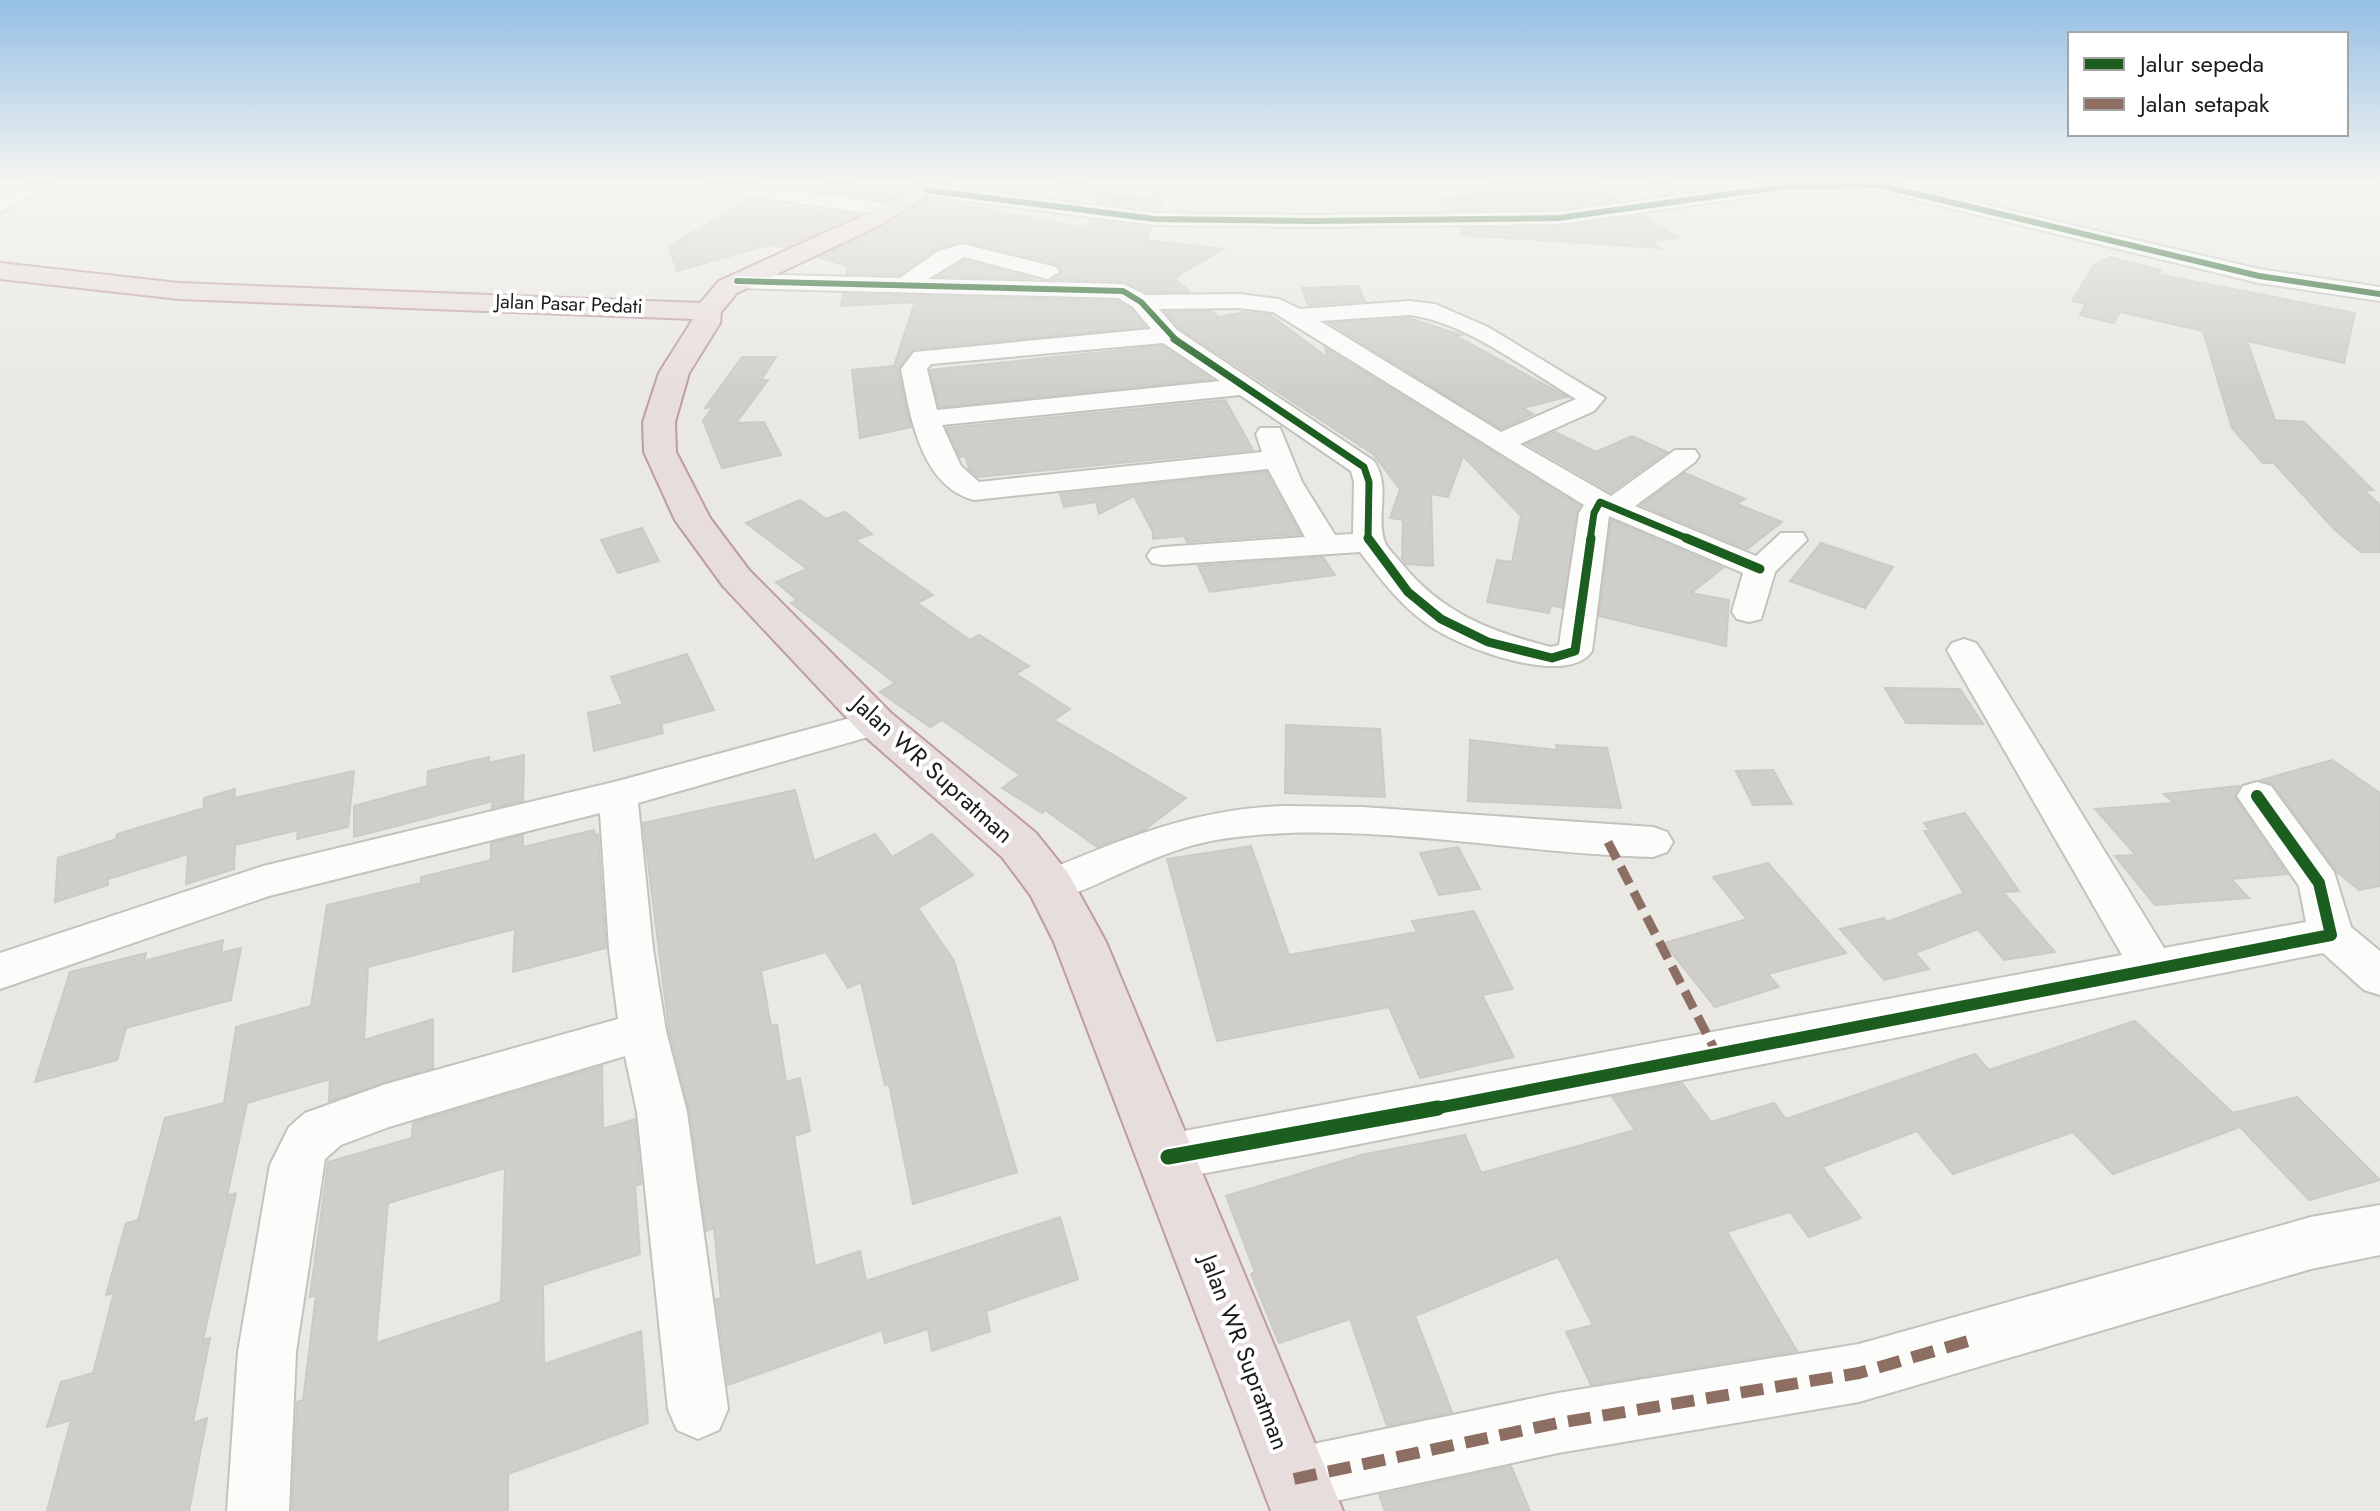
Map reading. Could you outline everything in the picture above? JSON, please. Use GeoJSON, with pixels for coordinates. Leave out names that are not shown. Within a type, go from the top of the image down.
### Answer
{"type":"FeatureCollection","features":[{"type":"Feature","properties":{"kind":"highway"},"geometry":{"type":"LineString","coordinates":[[731,288],[802,254]]}},
{"type":"Feature","properties":{"kind":"highway","name":"Jalan Pasar Pedati"},"geometry":{"type":"LineString","coordinates":[[0,271],[179,291],[731,288]]}},
{"type":"Feature","properties":{"kind":"highway","name":"Jalan WR Supratman"},"geometry":{"type":"LineString","coordinates":[[731,288],[674,373],[659,422],[660,452],[674,487],[693,520],[736,578],[876,723],[1019,845],[1051,886],[1080,942],[1168,1157],[1300,1495]]}},
{"type":"Feature","properties":{"kind":"street"},"geometry":{"type":"LineString","coordinates":[[911,281],[953,254]]}},
{"type":"Feature","properties":{"kind":"street"},"geometry":{"type":"LineString","coordinates":[[976,254],[1096,287]]}},
{"type":"Feature","properties":{"kind":"street"},"geometry":{"type":"LineString","coordinates":[[2173,254],[2259,276],[2380,294]]}},
{"type":"Feature","properties":{"kind":"street"},"geometry":{"type":"LineString","coordinates":[[1008,286],[1028,267]]}},
{"type":"Feature","properties":{"kind":"street"},"geometry":{"type":"LineString","coordinates":[[731,288],[911,281],[1096,287],[1123,291],[1141,302],[1168,335],[1250,392],[1348,452],[1364,467],[1369,482],[1368,542],[1408,592],[1441,619],[1488,642],[1552,658],[1575,651],[1579,645],[1594,513],[1685,456]]}},
{"type":"Feature","properties":{"kind":"street"},"geometry":{"type":"LineString","coordinates":[[1141,302],[1269,303],[1297,316],[1499,443],[1606,505],[1760,569]]}},
{"type":"Feature","properties":{"kind":"street"},"geometry":{"type":"LineString","coordinates":[[1297,316],[1409,308],[1435,311],[1479,332],[1592,398],[1585,405],[1499,443]]}},
{"type":"Feature","properties":{"kind":"street"},"geometry":{"type":"LineString","coordinates":[[1168,335],[923,357],[914,369],[925,419],[951,475],[961,486],[974,491],[1278,459]]}},
{"type":"Feature","properties":{"kind":"street"},"geometry":{"type":"LineString","coordinates":[[925,419],[1250,392]]}},
{"type":"Feature","properties":{"kind":"street"},"geometry":{"type":"LineString","coordinates":[[1250,392],[1287,482],[1324,542]]}},
{"type":"Feature","properties":{"kind":"street"},"geometry":{"type":"LineString","coordinates":[[1749,612],[1760,569],[1792,540]]}},
{"type":"Feature","properties":{"kind":"street"},"geometry":{"type":"LineString","coordinates":[[1163,556],[1324,542],[1368,542]]}},
{"type":"Feature","properties":{"kind":"street"},"geometry":{"type":"LineString","coordinates":[[1964,650],[2152,967]]}},
{"type":"Feature","properties":{"kind":"street"},"geometry":{"type":"LineString","coordinates":[[0,971],[263,882],[618,795],[876,723]]}},
{"type":"Feature","properties":{"kind":"street"},"geometry":{"type":"LineString","coordinates":[[618,795],[631,949],[643,1031],[662,1112],[698,1409]]}},
{"type":"Feature","properties":{"kind":"street"},"geometry":{"type":"LineString","coordinates":[[2257,796],[2319,883],[2331,935],[2380,977]]}},
{"type":"Feature","properties":{"kind":"street"},"geometry":{"type":"LineString","coordinates":[[1051,886],[1181,833],[1230,824],[1292,820],[1393,821],[1594,842],[1653,842]]}},
{"type":"Feature","properties":{"kind":"street"},"geometry":{"type":"LineString","coordinates":[[1168,1157],[1425,1113],[2152,967],[2331,935]]}},
{"type":"Feature","properties":{"kind":"street"},"geometry":{"type":"LineString","coordinates":[[258,1511],[267,1352],[296,1165],[307,1143],[323,1129],[386,1106],[643,1031]]}},
{"type":"Feature","properties":{"kind":"street"},"geometry":{"type":"LineString","coordinates":[[1300,1495],[1558,1423],[1859,1373],[2311,1243],[2380,1230]]}},
{"type":"Feature","properties":{"kind":"building"},"geometry":{"type":"Polygon","coordinates":[[[671,254],[739,254],[677,271],[671,254]]]}},
{"type":"Feature","properties":{"kind":"building"},"geometry":{"type":"Polygon","coordinates":[[[827,254],[930,254],[899,275],[847,274],[848,266],[819,257],[827,254]]]}},
{"type":"Feature","properties":{"kind":"building"},"geometry":{"type":"Polygon","coordinates":[[[1015,254],[1215,254],[1174,278],[1190,292],[1147,292],[1123,281],[1053,279],[1062,273],[1057,264],[1015,254]]]}},
{"type":"Feature","properties":{"kind":"building"},"geometry":{"type":"Polygon","coordinates":[[[2110,257],[2161,270],[2157,274],[2355,313],[2344,363],[2247,341],[2275,420],[2304,422],[2373,490],[2364,490],[2380,505],[2380,552],[2361,552],[2333,528],[2274,463],[2263,463],[2232,428],[2203,331],[2120,312],[2114,323],[2080,315],[2086,304],[2072,301],[2094,265],[2110,257]]]}},
{"type":"Feature","properties":{"kind":"building"},"geometry":{"type":"Polygon","coordinates":[[[964,260],[1035,279],[938,276],[964,260]]]}},
{"type":"Feature","properties":{"kind":"building"},"geometry":{"type":"Polygon","coordinates":[[[1358,286],[1365,301],[1308,305],[1302,288],[1358,286]]]}},
{"type":"Feature","properties":{"kind":"building"},"geometry":{"type":"Polygon","coordinates":[[[843,294],[1117,301],[1131,309],[1145,327],[914,349],[898,370],[911,427],[860,438],[852,370],[894,366],[915,302],[841,306],[843,294]]]}},
{"type":"Feature","properties":{"kind":"building"},"geometry":{"type":"Polygon","coordinates":[[[1212,311],[1219,317],[1244,312],[1270,315],[1328,358],[1325,348],[1580,506],[1562,608],[1551,605],[1549,613],[1487,602],[1497,560],[1512,562],[1521,516],[1463,456],[1448,497],[1431,494],[1433,566],[1406,564],[1402,559],[1403,520],[1390,518],[1400,489],[1373,454],[1179,328],[1165,312],[1212,311]]]}},
{"type":"Feature","properties":{"kind":"building"},"geometry":{"type":"Polygon","coordinates":[[[1409,318],[1461,335],[1456,336],[1567,397],[1523,408],[1533,414],[1501,429],[1330,323],[1409,318]]]}},
{"type":"Feature","properties":{"kind":"building"},"geometry":{"type":"Polygon","coordinates":[[[1162,346],[1211,379],[939,407],[930,370],[1162,346]]]}},
{"type":"Feature","properties":{"kind":"building"},"geometry":{"type":"Polygon","coordinates":[[[742,357],[776,357],[761,380],[768,380],[736,423],[764,422],[781,455],[722,468],[703,421],[713,407],[705,408],[742,357]]]}},
{"type":"Feature","properties":{"kind":"building"},"geometry":{"type":"Polygon","coordinates":[[[1225,400],[1253,450],[978,477],[969,469],[965,456],[960,457],[946,428],[1225,400]]]}},
{"type":"Feature","properties":{"kind":"building"},"geometry":{"type":"Polygon","coordinates":[[[1555,432],[1596,452],[1632,436],[1667,452],[1611,492],[1527,444],[1555,432]]]}},
{"type":"Feature","properties":{"kind":"building"},"geometry":{"type":"Polygon","coordinates":[[[1266,472],[1300,534],[1187,542],[1184,536],[1153,539],[1153,532],[1134,496],[1099,514],[1096,502],[1064,507],[1060,494],[1266,472]]]}},
{"type":"Feature","properties":{"kind":"building"},"geometry":{"type":"Polygon","coordinates":[[[1685,473],[1745,499],[1737,504],[1782,522],[1747,549],[1641,505],[1685,473]]]}},
{"type":"Feature","properties":{"kind":"building"},"geometry":{"type":"Polygon","coordinates":[[[800,500],[826,519],[845,512],[872,534],[855,540],[933,595],[917,603],[970,640],[979,635],[1029,666],[1016,674],[1070,709],[1054,720],[1186,798],[1144,830],[1097,847],[1045,810],[1042,813],[1002,788],[1020,775],[942,720],[930,727],[880,692],[895,683],[791,603],[797,600],[776,582],[807,569],[746,523],[800,500]]]}},
{"type":"Feature","properties":{"kind":"building"},"geometry":{"type":"Polygon","coordinates":[[[1611,520],[1723,568],[1691,593],[1729,600],[1726,646],[1599,616],[1611,520]]]}},
{"type":"Feature","properties":{"kind":"building"},"geometry":{"type":"Polygon","coordinates":[[[642,528],[659,561],[618,573],[601,540],[642,528]]]}},
{"type":"Feature","properties":{"kind":"building"},"geometry":{"type":"Polygon","coordinates":[[[1821,543],[1893,567],[1865,608],[1790,581],[1821,543]]]}},
{"type":"Feature","properties":{"kind":"building"},"geometry":{"type":"Polygon","coordinates":[[[1323,557],[1335,575],[1210,592],[1198,566],[1323,557]]]}},
{"type":"Feature","properties":{"kind":"building"},"geometry":{"type":"Polygon","coordinates":[[[687,654],[714,710],[661,724],[663,733],[594,751],[588,713],[623,704],[611,677],[687,654]]]}},
{"type":"Feature","properties":{"kind":"building"},"geometry":{"type":"Polygon","coordinates":[[[1885,688],[1960,689],[1983,724],[1906,723],[1885,688]]]}},
{"type":"Feature","properties":{"kind":"building"},"geometry":{"type":"Polygon","coordinates":[[[1286,725],[1380,729],[1385,797],[1285,793],[1286,725]]]}},
{"type":"Feature","properties":{"kind":"building"},"geometry":{"type":"Polygon","coordinates":[[[1470,740],[1557,750],[1556,745],[1607,748],[1621,808],[1468,801],[1470,740]]]}},
{"type":"Feature","properties":{"kind":"building"},"geometry":{"type":"Polygon","coordinates":[[[524,755],[523,801],[492,808],[493,801],[354,837],[354,806],[427,786],[428,771],[489,757],[488,763],[524,755]]]}},
{"type":"Feature","properties":{"kind":"building"},"geometry":{"type":"Polygon","coordinates":[[[2332,760],[2380,793],[2380,886],[2359,890],[2337,872],[2273,784],[2261,780],[2332,760]]]}},
{"type":"Feature","properties":{"kind":"building"},"geometry":{"type":"Polygon","coordinates":[[[1773,770],[1792,804],[1753,805],[1736,771],[1773,770]]]}},
{"type":"Feature","properties":{"kind":"building"},"geometry":{"type":"Polygon","coordinates":[[[354,771],[348,827],[297,839],[298,830],[235,845],[234,869],[186,884],[188,854],[108,879],[108,885],[55,902],[58,858],[116,839],[117,834],[204,808],[204,798],[235,789],[234,798],[354,771]]]}},
{"type":"Feature","properties":{"kind":"building"},"geometry":{"type":"Polygon","coordinates":[[[2239,786],[2235,798],[2287,874],[2231,879],[2249,898],[2155,905],[2115,856],[2136,855],[2095,809],[2174,803],[2164,794],[2239,786]]]}},
{"type":"Feature","properties":{"kind":"building"},"geometry":{"type":"Polygon","coordinates":[[[795,790],[814,861],[875,834],[892,857],[932,834],[973,875],[918,908],[954,961],[1017,1172],[913,1204],[889,1084],[885,1085],[861,982],[848,988],[826,952],[761,971],[771,1026],[777,1025],[786,1082],[800,1078],[810,1131],[794,1136],[815,1266],[860,1251],[866,1281],[1060,1217],[1078,1279],[986,1311],[990,1331],[932,1351],[928,1329],[885,1343],[882,1330],[728,1385],[716,1299],[721,1298],[714,1228],[706,1231],[690,1112],[669,1030],[643,823],[795,790]]]}},
{"type":"Feature","properties":{"kind":"building"},"geometry":{"type":"Polygon","coordinates":[[[1965,813],[2019,891],[2003,892],[2055,952],[2004,960],[1978,929],[1915,953],[1929,969],[1884,980],[1840,929],[1884,918],[1887,922],[1964,893],[1924,831],[1930,831],[1924,823],[1965,813]]]}},
{"type":"Feature","properties":{"kind":"building"},"geometry":{"type":"Polygon","coordinates":[[[594,830],[595,835],[598,834],[606,948],[513,972],[515,929],[368,967],[364,1040],[433,1019],[433,1068],[329,1101],[330,1079],[247,1103],[227,1196],[236,1193],[203,1340],[210,1338],[193,1423],[207,1418],[189,1511],[47,1511],[71,1420],[47,1427],[61,1382],[93,1373],[114,1293],[106,1295],[126,1223],[138,1220],[165,1118],[224,1103],[236,1027],[311,1006],[327,905],[421,883],[421,877],[491,860],[491,843],[523,835],[523,847],[594,830]]]}},
{"type":"Feature","properties":{"kind":"building"},"geometry":{"type":"Polygon","coordinates":[[[1251,846],[1289,955],[1417,932],[1412,921],[1474,911],[1513,989],[1482,995],[1514,1057],[1420,1078],[1389,1007],[1217,1041],[1167,859],[1251,846]]]}},
{"type":"Feature","properties":{"kind":"building"},"geometry":{"type":"Polygon","coordinates":[[[1458,847],[1480,889],[1439,895],[1420,853],[1458,847]]]}},
{"type":"Feature","properties":{"kind":"building"},"geometry":{"type":"Polygon","coordinates":[[[1768,863],[1846,953],[1768,974],[1779,987],[1715,1007],[1664,943],[1747,919],[1713,877],[1768,863]]]}},
{"type":"Feature","properties":{"kind":"building"},"geometry":{"type":"Polygon","coordinates":[[[223,940],[221,953],[241,948],[231,1000],[126,1028],[117,1060],[35,1082],[70,972],[146,953],[144,961],[223,940]]]}},
{"type":"Feature","properties":{"kind":"building"},"geometry":{"type":"Polygon","coordinates":[[[2135,1021],[2233,1113],[2297,1097],[2380,1180],[2309,1200],[2240,1127],[2113,1174],[2073,1132],[1953,1174],[1917,1131],[1822,1167],[1861,1218],[1809,1237],[1790,1212],[1727,1232],[1797,1351],[1591,1385],[1566,1332],[1593,1325],[1558,1257],[1415,1316],[1452,1412],[1387,1426],[1350,1319],[1279,1343],[1251,1274],[1255,1272],[1226,1196],[1361,1155],[1465,1135],[1481,1173],[1635,1130],[1612,1097],[1682,1083],[1711,1122],[1774,1103],[1786,1119],[1975,1054],[1989,1070],[2135,1021]]]}},
{"type":"Feature","properties":{"kind":"building"},"geometry":{"type":"Polygon","coordinates":[[[602,1066],[603,1129],[635,1119],[641,1184],[635,1186],[640,1254],[543,1285],[544,1364],[641,1331],[648,1423],[508,1474],[508,1511],[292,1511],[297,1402],[303,1400],[316,1295],[310,1297],[328,1162],[412,1138],[413,1123],[602,1066]],[[505,1168],[388,1203],[376,1343],[501,1302],[505,1168]]]}},
{"type":"Feature","properties":{"kind":"building"},"geometry":{"type":"Polygon","coordinates":[[[1511,1466],[1530,1511],[1385,1511],[1379,1495],[1511,1466]]]}},
{"type":"Feature","properties":{"kind":"marked path"},"geometry":{"type":"LineString","coordinates":[[1608,842],[1717,1054]]}},
{"type":"Feature","properties":{"kind":"marked path"},"geometry":{"type":"LineString","coordinates":[[1294,1479],[1558,1423],[1859,1373],[1972,1340]]}},
{"type":"Feature","properties":{"kind":"cycle path"},"geometry":{"type":"LineString","coordinates":[[2165,254],[2259,276],[2380,294]]}},
{"type":"Feature","properties":{"kind":"cycle path"},"geometry":{"type":"LineString","coordinates":[[737,281],[1123,291],[1141,302],[1168,335],[1364,467],[1369,482],[1368,542],[1408,592],[1441,619],[1488,642],[1552,658],[1575,651],[1594,513],[1600,502],[1760,569]]}},
{"type":"Feature","properties":{"kind":"cycle path"},"geometry":{"type":"LineString","coordinates":[[1168,1157],[1459,1104],[2331,935],[2319,883],[2257,796]]}}]}
